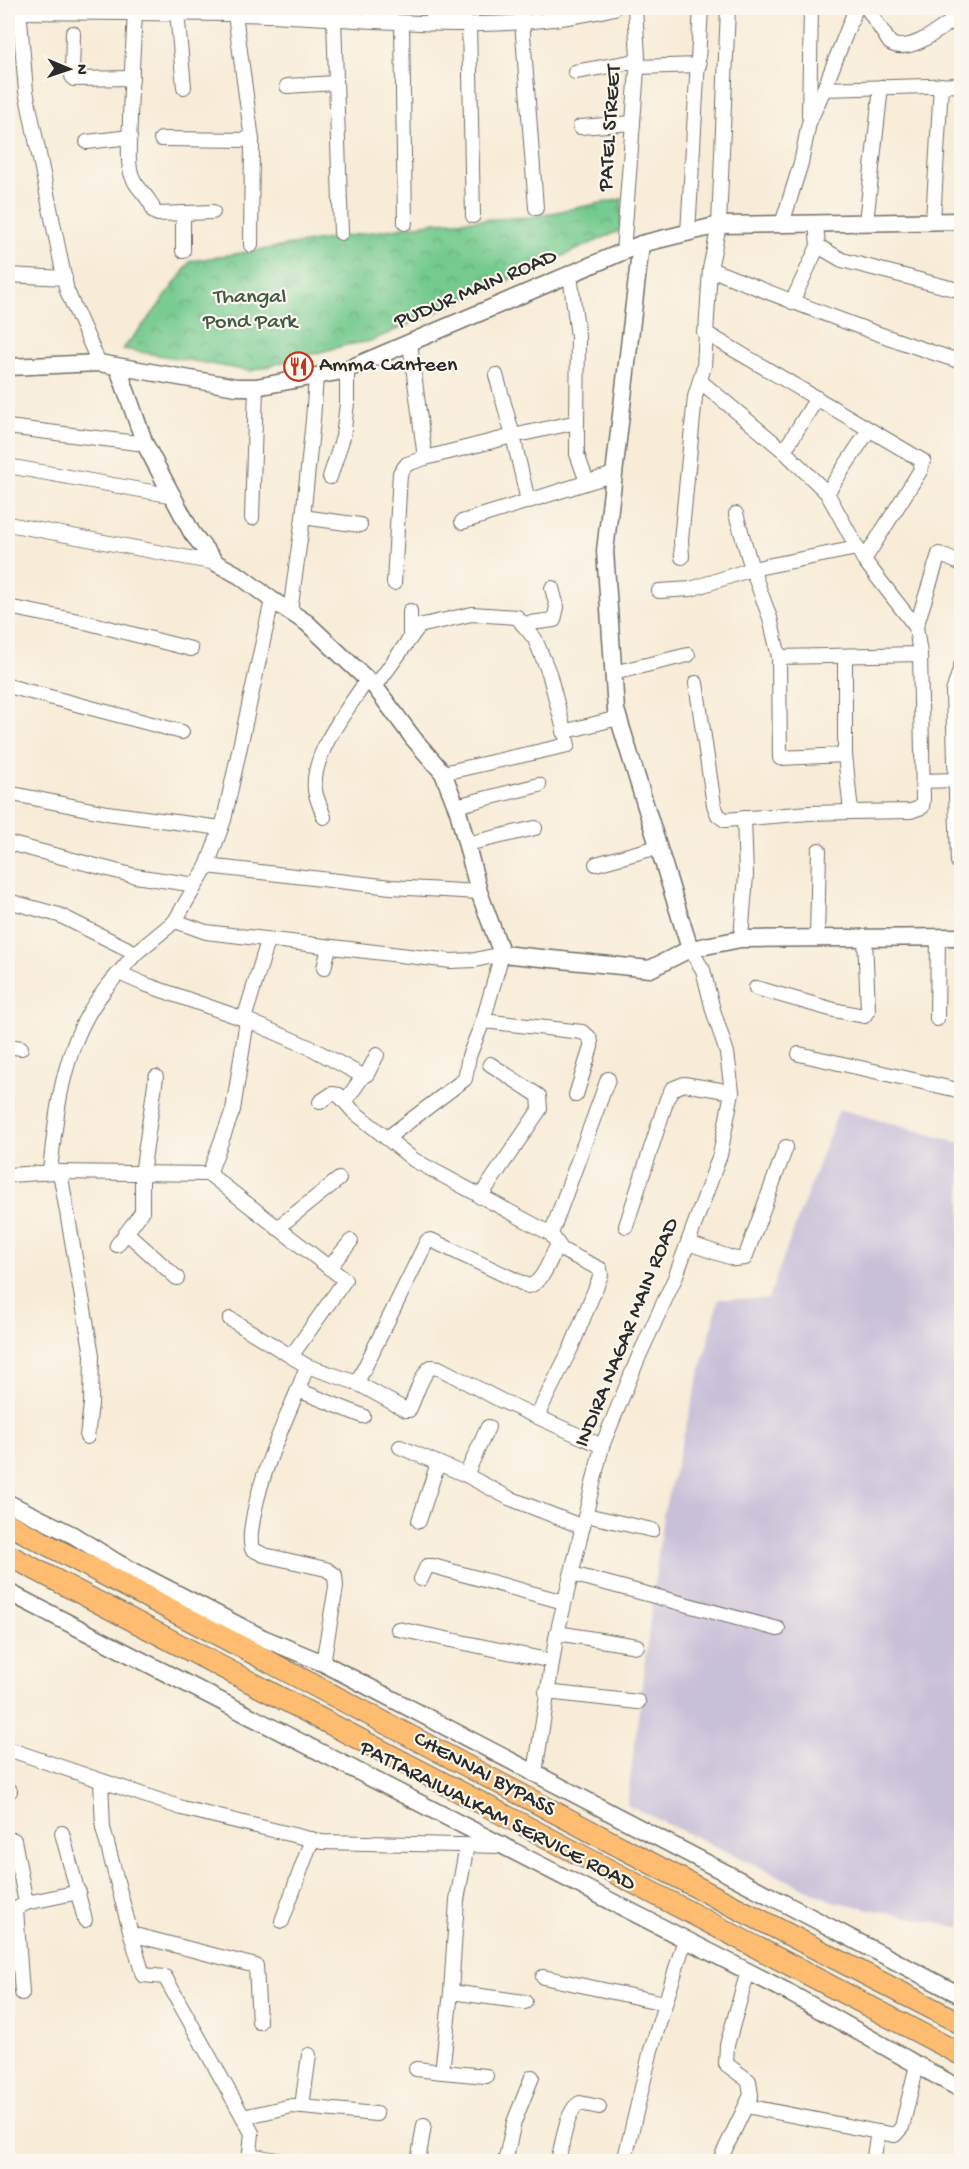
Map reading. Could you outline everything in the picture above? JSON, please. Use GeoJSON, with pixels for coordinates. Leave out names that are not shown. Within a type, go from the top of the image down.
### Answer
{"type":"FeatureCollection","features":[{"type":"Feature","properties":{"kind":"highway","name":"CHENNAI BYPASS"},"geometry":{"type":"LineString","coordinates":[[8,1524],[715,1897],[962,2024]]}},
{"type":"Feature","properties":{"kind":"highway","name":"CHENNAI BYPASS"},"geometry":{"type":"LineString","coordinates":[[8,1555],[962,2055]]}},
{"type":"Feature","properties":{"kind":"street"},"geometry":{"type":"LineString","coordinates":[[434,8],[435,23]]}},
{"type":"Feature","properties":{"kind":"street"},"geometry":{"type":"LineString","coordinates":[[99,363],[67,291],[64,278],[26,91],[19,10],[135,13],[303,11],[334,18],[350,13],[402,23],[469,24],[522,15],[551,20],[614,8]]}},
{"type":"Feature","properties":{"kind":"street","name":"PATEL STREET"},"geometry":{"type":"LineString","coordinates":[[623,252],[637,64],[635,8]]}},
{"type":"Feature","properties":{"kind":"street"},"geometry":{"type":"LineString","coordinates":[[688,232],[701,8]]}},
{"type":"Feature","properties":{"kind":"street"},"geometry":{"type":"LineString","coordinates":[[682,557],[681,540],[695,397],[704,366],[704,332],[710,269],[719,225],[728,8]]}},
{"type":"Feature","properties":{"kind":"street"},"geometry":{"type":"LineString","coordinates":[[782,224],[801,163],[809,123],[811,8]]}},
{"type":"Feature","properties":{"kind":"street"},"geometry":{"type":"LineString","coordinates":[[809,123],[856,8]]}},
{"type":"Feature","properties":{"kind":"street"},"geometry":{"type":"LineString","coordinates":[[867,8],[890,43],[909,46],[962,14]]}},
{"type":"Feature","properties":{"kind":"street"},"geometry":{"type":"LineString","coordinates":[[235,11],[252,140],[251,245]]}},
{"type":"Feature","properties":{"kind":"street"},"geometry":{"type":"LineString","coordinates":[[177,12],[184,87]]}},
{"type":"Feature","properties":{"kind":"street"},"geometry":{"type":"LineString","coordinates":[[135,13],[130,169],[141,193],[152,204],[154,212],[158,214],[213,212]]}},
{"type":"Feature","properties":{"kind":"street"},"geometry":{"type":"LineString","coordinates":[[522,15],[536,208]]}},
{"type":"Feature","properties":{"kind":"street"},"geometry":{"type":"LineString","coordinates":[[334,18],[341,233]]}},
{"type":"Feature","properties":{"kind":"street"},"geometry":{"type":"LineString","coordinates":[[402,23],[405,223]]}},
{"type":"Feature","properties":{"kind":"street"},"geometry":{"type":"LineString","coordinates":[[469,24],[473,216]]}},
{"type":"Feature","properties":{"kind":"street"},"geometry":{"type":"LineString","coordinates":[[73,33],[72,76],[74,79],[132,78]]}},
{"type":"Feature","properties":{"kind":"street"},"geometry":{"type":"LineString","coordinates":[[575,72],[637,64],[699,65]]}},
{"type":"Feature","properties":{"kind":"street"},"geometry":{"type":"LineString","coordinates":[[286,86],[335,83]]}},
{"type":"Feature","properties":{"kind":"street"},"geometry":{"type":"LineString","coordinates":[[824,88],[962,84]]}},
{"type":"Feature","properties":{"kind":"street"},"geometry":{"type":"LineString","coordinates":[[933,221],[941,85]]}},
{"type":"Feature","properties":{"kind":"street"},"geometry":{"type":"LineString","coordinates":[[866,222],[881,87]]}},
{"type":"Feature","properties":{"kind":"street"},"geometry":{"type":"LineString","coordinates":[[580,128],[633,123]]}},
{"type":"Feature","properties":{"kind":"street"},"geometry":{"type":"LineString","coordinates":[[87,142],[130,137]]}},
{"type":"Feature","properties":{"kind":"street"},"geometry":{"type":"LineString","coordinates":[[161,139],[252,140]]}},
{"type":"Feature","properties":{"kind":"street"},"geometry":{"type":"LineString","coordinates":[[183,213],[183,251]]}},
{"type":"Feature","properties":{"kind":"street","name":"PUDUR MAIN ROAD"},"geometry":{"type":"LineString","coordinates":[[8,367],[99,363],[236,387],[256,387],[316,377],[347,369],[641,244],[688,232],[719,225],[962,221]]}},
{"type":"Feature","properties":{"kind":"street"},"geometry":{"type":"LineString","coordinates":[[792,302],[818,246],[816,223]]}},
{"type":"Feature","properties":{"kind":"street"},"geometry":{"type":"LineString","coordinates":[[641,244],[605,551],[613,673],[618,718],[690,949]]}},
{"type":"Feature","properties":{"kind":"street"},"geometry":{"type":"LineString","coordinates":[[818,246],[842,260],[962,291]]}},
{"type":"Feature","properties":{"kind":"street"},"geometry":{"type":"LineString","coordinates":[[710,269],[905,344],[962,362]]}},
{"type":"Feature","properties":{"kind":"street"},"geometry":{"type":"LineString","coordinates":[[8,275],[64,278]]}},
{"type":"Feature","properties":{"kind":"street"},"geometry":{"type":"LineString","coordinates":[[570,275],[578,336],[577,454],[587,482]]}},
{"type":"Feature","properties":{"kind":"street"},"geometry":{"type":"LineString","coordinates":[[659,591],[691,589],[752,569],[860,554],[920,471],[923,461],[704,332]]}},
{"type":"Feature","properties":{"kind":"street"},"geometry":{"type":"LineString","coordinates":[[410,343],[425,458]]}},
{"type":"Feature","properties":{"kind":"street"},"geometry":{"type":"LineString","coordinates":[[118,368],[146,444],[192,532],[216,563]]}},
{"type":"Feature","properties":{"kind":"street"},"geometry":{"type":"LineString","coordinates":[[330,477],[343,437],[347,403],[347,369]]}},
{"type":"Feature","properties":{"kind":"street"},"geometry":{"type":"LineString","coordinates":[[496,375],[528,501]]}},
{"type":"Feature","properties":{"kind":"street"},"geometry":{"type":"LineString","coordinates":[[290,612],[303,517],[316,377]]}},
{"type":"Feature","properties":{"kind":"street"},"geometry":{"type":"LineString","coordinates":[[700,381],[784,451],[827,493],[860,554],[916,627]]}},
{"type":"Feature","properties":{"kind":"street"},"geometry":{"type":"LineString","coordinates":[[252,518],[256,387]]}},
{"type":"Feature","properties":{"kind":"street"},"geometry":{"type":"LineString","coordinates":[[784,451],[817,398]]}},
{"type":"Feature","properties":{"kind":"street"},"geometry":{"type":"LineString","coordinates":[[394,583],[400,473],[407,464],[577,422]]}},
{"type":"Feature","properties":{"kind":"street"},"geometry":{"type":"LineString","coordinates":[[8,427],[146,444]]}},
{"type":"Feature","properties":{"kind":"street"},"geometry":{"type":"LineString","coordinates":[[827,493],[869,430]]}},
{"type":"Feature","properties":{"kind":"street"},"geometry":{"type":"LineString","coordinates":[[8,466],[174,496]]}},
{"type":"Feature","properties":{"kind":"street"},"geometry":{"type":"LineString","coordinates":[[462,522],[614,474]]}},
{"type":"Feature","properties":{"kind":"street"},"geometry":{"type":"LineString","coordinates":[[736,514],[752,569],[770,618],[779,657],[780,758],[845,755]]}},
{"type":"Feature","properties":{"kind":"street"},"geometry":{"type":"LineString","coordinates":[[303,517],[360,525]]}},
{"type":"Feature","properties":{"kind":"street"},"geometry":{"type":"LineString","coordinates":[[8,524],[216,563],[240,576],[307,623],[371,683],[443,773],[456,806],[479,892],[502,954],[483,1021],[470,1053],[465,1079],[387,1138]]}},
{"type":"Feature","properties":{"kind":"street"},"geometry":{"type":"LineString","coordinates":[[696,683],[714,805],[718,815],[725,820],[809,813],[918,809],[922,807],[923,781],[920,654],[916,627],[939,554],[962,564]]}},
{"type":"Feature","properties":{"kind":"street"},"geometry":{"type":"LineString","coordinates":[[522,624],[554,620],[557,608],[552,588]]}},
{"type":"Feature","properties":{"kind":"street"},"geometry":{"type":"LineString","coordinates":[[87,1437],[92,1404],[92,1355],[55,1172],[56,1119],[73,1049],[85,1021],[136,953],[175,921],[207,866],[221,828],[272,600]]}},
{"type":"Feature","properties":{"kind":"street"},"geometry":{"type":"LineString","coordinates":[[8,607],[89,623],[191,649]]}},
{"type":"Feature","properties":{"kind":"street"},"geometry":{"type":"LineString","coordinates":[[410,611],[410,638]]}},
{"type":"Feature","properties":{"kind":"street"},"geometry":{"type":"LineString","coordinates":[[324,817],[315,789],[317,766],[325,747],[371,683],[419,626],[472,614],[517,617],[535,639],[549,673],[568,745],[443,773]]}},
{"type":"Feature","properties":{"kind":"street"},"geometry":{"type":"LineString","coordinates":[[779,657],[920,654]]}},
{"type":"Feature","properties":{"kind":"street"},"geometry":{"type":"LineString","coordinates":[[613,673],[688,655]]}},
{"type":"Feature","properties":{"kind":"street"},"geometry":{"type":"LineString","coordinates":[[845,656],[845,755],[851,812]]}},
{"type":"Feature","properties":{"kind":"street"},"geometry":{"type":"LineString","coordinates":[[958,862],[953,692],[962,663]]}},
{"type":"Feature","properties":{"kind":"street"},"geometry":{"type":"LineString","coordinates":[[8,686],[182,732]]}},
{"type":"Feature","properties":{"kind":"street"},"geometry":{"type":"LineString","coordinates":[[563,732],[618,718]]}},
{"type":"Feature","properties":{"kind":"street"},"geometry":{"type":"LineString","coordinates":[[923,781],[956,780]]}},
{"type":"Feature","properties":{"kind":"street"},"geometry":{"type":"LineString","coordinates":[[456,806],[539,785]]}},
{"type":"Feature","properties":{"kind":"street"},"geometry":{"type":"LineString","coordinates":[[8,793],[107,813],[221,828]]}},
{"type":"Feature","properties":{"kind":"street"},"geometry":{"type":"LineString","coordinates":[[741,939],[746,875],[744,818]]}},
{"type":"Feature","properties":{"kind":"street"},"geometry":{"type":"LineString","coordinates":[[467,844],[535,828]]}},
{"type":"Feature","properties":{"kind":"street"},"geometry":{"type":"LineString","coordinates":[[8,843],[135,876],[196,885]]}},
{"type":"Feature","properties":{"kind":"street"},"geometry":{"type":"LineString","coordinates":[[596,864],[658,847]]}},
{"type":"Feature","properties":{"kind":"street"},"geometry":{"type":"LineString","coordinates":[[818,938],[819,850]]}},
{"type":"Feature","properties":{"kind":"street"},"geometry":{"type":"LineString","coordinates":[[207,866],[391,887],[479,892]]}},
{"type":"Feature","properties":{"kind":"street"},"geometry":{"type":"LineString","coordinates":[[8,901],[59,915],[136,953]]}},
{"type":"Feature","properties":{"kind":"street"},"geometry":{"type":"LineString","coordinates":[[175,921],[200,931],[268,941],[451,961],[475,960],[502,954],[650,969],[690,949],[741,939],[962,937]]}},
{"type":"Feature","properties":{"kind":"street"},"geometry":{"type":"LineString","coordinates":[[937,1019],[938,937]]}},
{"type":"Feature","properties":{"kind":"street"},"geometry":{"type":"LineString","coordinates":[[756,988],[864,1016],[868,1010],[865,938]]}},
{"type":"Feature","properties":{"kind":"street"},"geometry":{"type":"LineString","coordinates":[[209,1174],[233,1110],[245,1020],[268,941]]}},
{"type":"Feature","properties":{"kind":"street"},"geometry":{"type":"LineString","coordinates":[[324,968],[329,947]]}},
{"type":"Feature","properties":{"kind":"street","name":"INDIRA NAGAR MAIN ROAD"},"geometry":{"type":"LineString","coordinates":[[533,1774],[557,1633],[602,1446],[688,1243],[720,1155],[732,1092],[727,1053],[713,1010],[704,970],[690,949]]}},
{"type":"Feature","properties":{"kind":"street"},"geometry":{"type":"LineString","coordinates":[[119,973],[245,1020],[311,1048],[363,1076]]}},
{"type":"Feature","properties":{"kind":"street"},"geometry":{"type":"LineString","coordinates":[[483,1021],[582,1032],[588,1036],[592,1042],[591,1047],[576,1095]]}},
{"type":"Feature","properties":{"kind":"street"},"geometry":{"type":"LineString","coordinates":[[799,1054],[962,1091]]}},
{"type":"Feature","properties":{"kind":"street"},"geometry":{"type":"LineString","coordinates":[[345,1102],[363,1076],[367,1074],[377,1056]]}},
{"type":"Feature","properties":{"kind":"street"},"geometry":{"type":"LineString","coordinates":[[480,1197],[540,1109],[539,1096],[490,1064]]}},
{"type":"Feature","properties":{"kind":"street"},"geometry":{"type":"LineString","coordinates":[[117,1245],[142,1212],[142,1174],[156,1077]]}},
{"type":"Feature","properties":{"kind":"street"},"geometry":{"type":"LineString","coordinates":[[551,1234],[608,1079]]}},
{"type":"Feature","properties":{"kind":"street"},"geometry":{"type":"LineString","coordinates":[[626,1226],[672,1089],[684,1084],[732,1092]]}},
{"type":"Feature","properties":{"kind":"street"},"geometry":{"type":"LineString","coordinates":[[321,1102],[332,1094],[339,1095],[352,1111],[414,1160],[551,1234],[562,1250]]}},
{"type":"Feature","properties":{"kind":"street"},"geometry":{"type":"LineString","coordinates":[[688,1243],[735,1259],[745,1258],[786,1147]]}},
{"type":"Feature","properties":{"kind":"street"},"geometry":{"type":"LineString","coordinates":[[8,1177],[55,1172],[209,1174],[345,1281],[292,1355]]}},
{"type":"Feature","properties":{"kind":"street"},"geometry":{"type":"LineString","coordinates":[[277,1228],[339,1179]]}},
{"type":"Feature","properties":{"kind":"street"},"geometry":{"type":"LineString","coordinates":[[127,1233],[177,1278]]}},
{"type":"Feature","properties":{"kind":"street"},"geometry":{"type":"LineString","coordinates":[[357,1383],[427,1241],[431,1240],[528,1286],[533,1286],[539,1280],[555,1250],[562,1250],[600,1269],[601,1275],[571,1348],[537,1416]]}},
{"type":"Feature","properties":{"kind":"street"},"geometry":{"type":"LineString","coordinates":[[329,1268],[351,1241]]}},
{"type":"Feature","properties":{"kind":"street"},"geometry":{"type":"LineString","coordinates":[[230,1319],[307,1366],[357,1383],[406,1410],[426,1371],[431,1367],[439,1368],[602,1446]]}},
{"type":"Feature","properties":{"kind":"street"},"geometry":{"type":"LineString","coordinates":[[307,1366],[266,1464],[249,1538],[252,1549],[264,1555],[326,1569],[335,1575],[336,1587],[323,1663]]}},
{"type":"Feature","properties":{"kind":"street"},"geometry":{"type":"LineString","coordinates":[[298,1390],[363,1416]]}},
{"type":"Feature","properties":{"kind":"street"},"geometry":{"type":"LineString","coordinates":[[466,1475],[488,1427]]}},
{"type":"Feature","properties":{"kind":"street"},"geometry":{"type":"LineString","coordinates":[[400,1447],[466,1475],[509,1498],[585,1521],[652,1530]]}},
{"type":"Feature","properties":{"kind":"street"},"geometry":{"type":"LineString","coordinates":[[419,1521],[438,1463]]}},
{"type":"Feature","properties":{"kind":"street"},"geometry":{"type":"LineString","coordinates":[[8,1503],[73,1535],[118,1563],[263,1638],[323,1663],[962,1996]]}},
{"type":"Feature","properties":{"kind":"street"},"geometry":{"type":"LineString","coordinates":[[421,1579],[425,1568],[433,1566],[564,1602]]}},
{"type":"Feature","properties":{"kind":"street"},"geometry":{"type":"LineString","coordinates":[[572,1574],[778,1629]]}},
{"type":"Feature","properties":{"kind":"street","name":"PATTARAIWALKAM SERVICE ROAD"},"geometry":{"type":"LineString","coordinates":[[8,1592],[748,1971],[962,2090]]}},
{"type":"Feature","properties":{"kind":"street"},"geometry":{"type":"LineString","coordinates":[[398,1629],[552,1662]]}},
{"type":"Feature","properties":{"kind":"street"},"geometry":{"type":"LineString","coordinates":[[557,1633],[637,1647]]}},
{"type":"Feature","properties":{"kind":"street"},"geometry":{"type":"LineString","coordinates":[[546,1692],[638,1702]]}},
{"type":"Feature","properties":{"kind":"street"},"geometry":{"type":"LineString","coordinates":[[8,1749],[182,1808],[322,1842],[505,1846]]}},
{"type":"Feature","properties":{"kind":"street"},"geometry":{"type":"LineString","coordinates":[[101,1781],[103,1828],[143,1975],[165,1977],[252,2133],[249,2158],[288,2162]]}},
{"type":"Feature","properties":{"kind":"street"},"geometry":{"type":"LineString","coordinates":[[62,1833],[85,1920]]}},
{"type":"Feature","properties":{"kind":"street"},"geometry":{"type":"LineString","coordinates":[[282,1921],[312,1839]]}},
{"type":"Feature","properties":{"kind":"street"},"geometry":{"type":"LineString","coordinates":[[14,1840],[26,1903]]}},
{"type":"Feature","properties":{"kind":"street"},"geometry":{"type":"LineString","coordinates":[[442,2072],[451,1992],[457,1900],[467,1845]]}},
{"type":"Feature","properties":{"kind":"street"},"geometry":{"type":"LineString","coordinates":[[22,1993],[13,1961],[16,1909],[26,1903],[79,1892]]}},
{"type":"Feature","properties":{"kind":"street"},"geometry":{"type":"LineString","coordinates":[[131,1934],[256,1966],[259,2022]]}},
{"type":"Feature","properties":{"kind":"street"},"geometry":{"type":"LineString","coordinates":[[624,2162],[651,2050],[685,1939]]}},
{"type":"Feature","properties":{"kind":"street"},"geometry":{"type":"LineString","coordinates":[[719,2162],[752,2095],[749,2081],[726,2064],[727,2045],[748,1971]]}},
{"type":"Feature","properties":{"kind":"street"},"geometry":{"type":"LineString","coordinates":[[543,1977],[664,2003]]}},
{"type":"Feature","properties":{"kind":"street"},"geometry":{"type":"LineString","coordinates":[[451,1992],[525,2002]]}},
{"type":"Feature","properties":{"kind":"street"},"geometry":{"type":"LineString","coordinates":[[302,2106],[309,2055]]}},
{"type":"Feature","properties":{"kind":"street"},"geometry":{"type":"LineString","coordinates":[[746,2106],[895,2135],[902,2127],[917,2065]]}},
{"type":"Feature","properties":{"kind":"street"},"geometry":{"type":"LineString","coordinates":[[416,2069],[486,2076]]}},
{"type":"Feature","properties":{"kind":"street"},"geometry":{"type":"LineString","coordinates":[[505,2162],[514,2122],[532,2077]]}},
{"type":"Feature","properties":{"kind":"street"},"geometry":{"type":"LineString","coordinates":[[558,2162],[569,2116],[574,2106],[580,2103],[599,2107]]}},
{"type":"Feature","properties":{"kind":"street"},"geometry":{"type":"LineString","coordinates":[[243,2118],[280,2107],[302,2106],[376,2114]]}},
{"type":"Feature","properties":{"kind":"street"},"geometry":{"type":"LineString","coordinates":[[418,2162],[424,2125]]}},
{"type":"Feature","properties":{"kind":"street"},"geometry":{"type":"LineString","coordinates":[[873,2162],[878,2132]]}},
{"type":"Feature","properties":{"kind":"shaded area"},"geometry":{"type":"Polygon","coordinates":[[[839,1109],[961,1143],[961,1928],[832,1901],[627,1805],[663,1515],[719,1299],[768,1299],[839,1109]]]}},
{"type":"Feature","properties":{"kind":"green space","name":"Thangal Pond Park"},"geometry":{"type":"Polygon","coordinates":[[[622,199],[621,230],[371,341],[346,345],[251,371],[123,349],[154,312],[191,261],[436,222],[531,217],[622,199]]]}},
{"type":"Feature","properties":{"kind":"place","name":"Amma Canteen"},"geometry":{"type":"Point","coordinates":[298,366]}}]}
